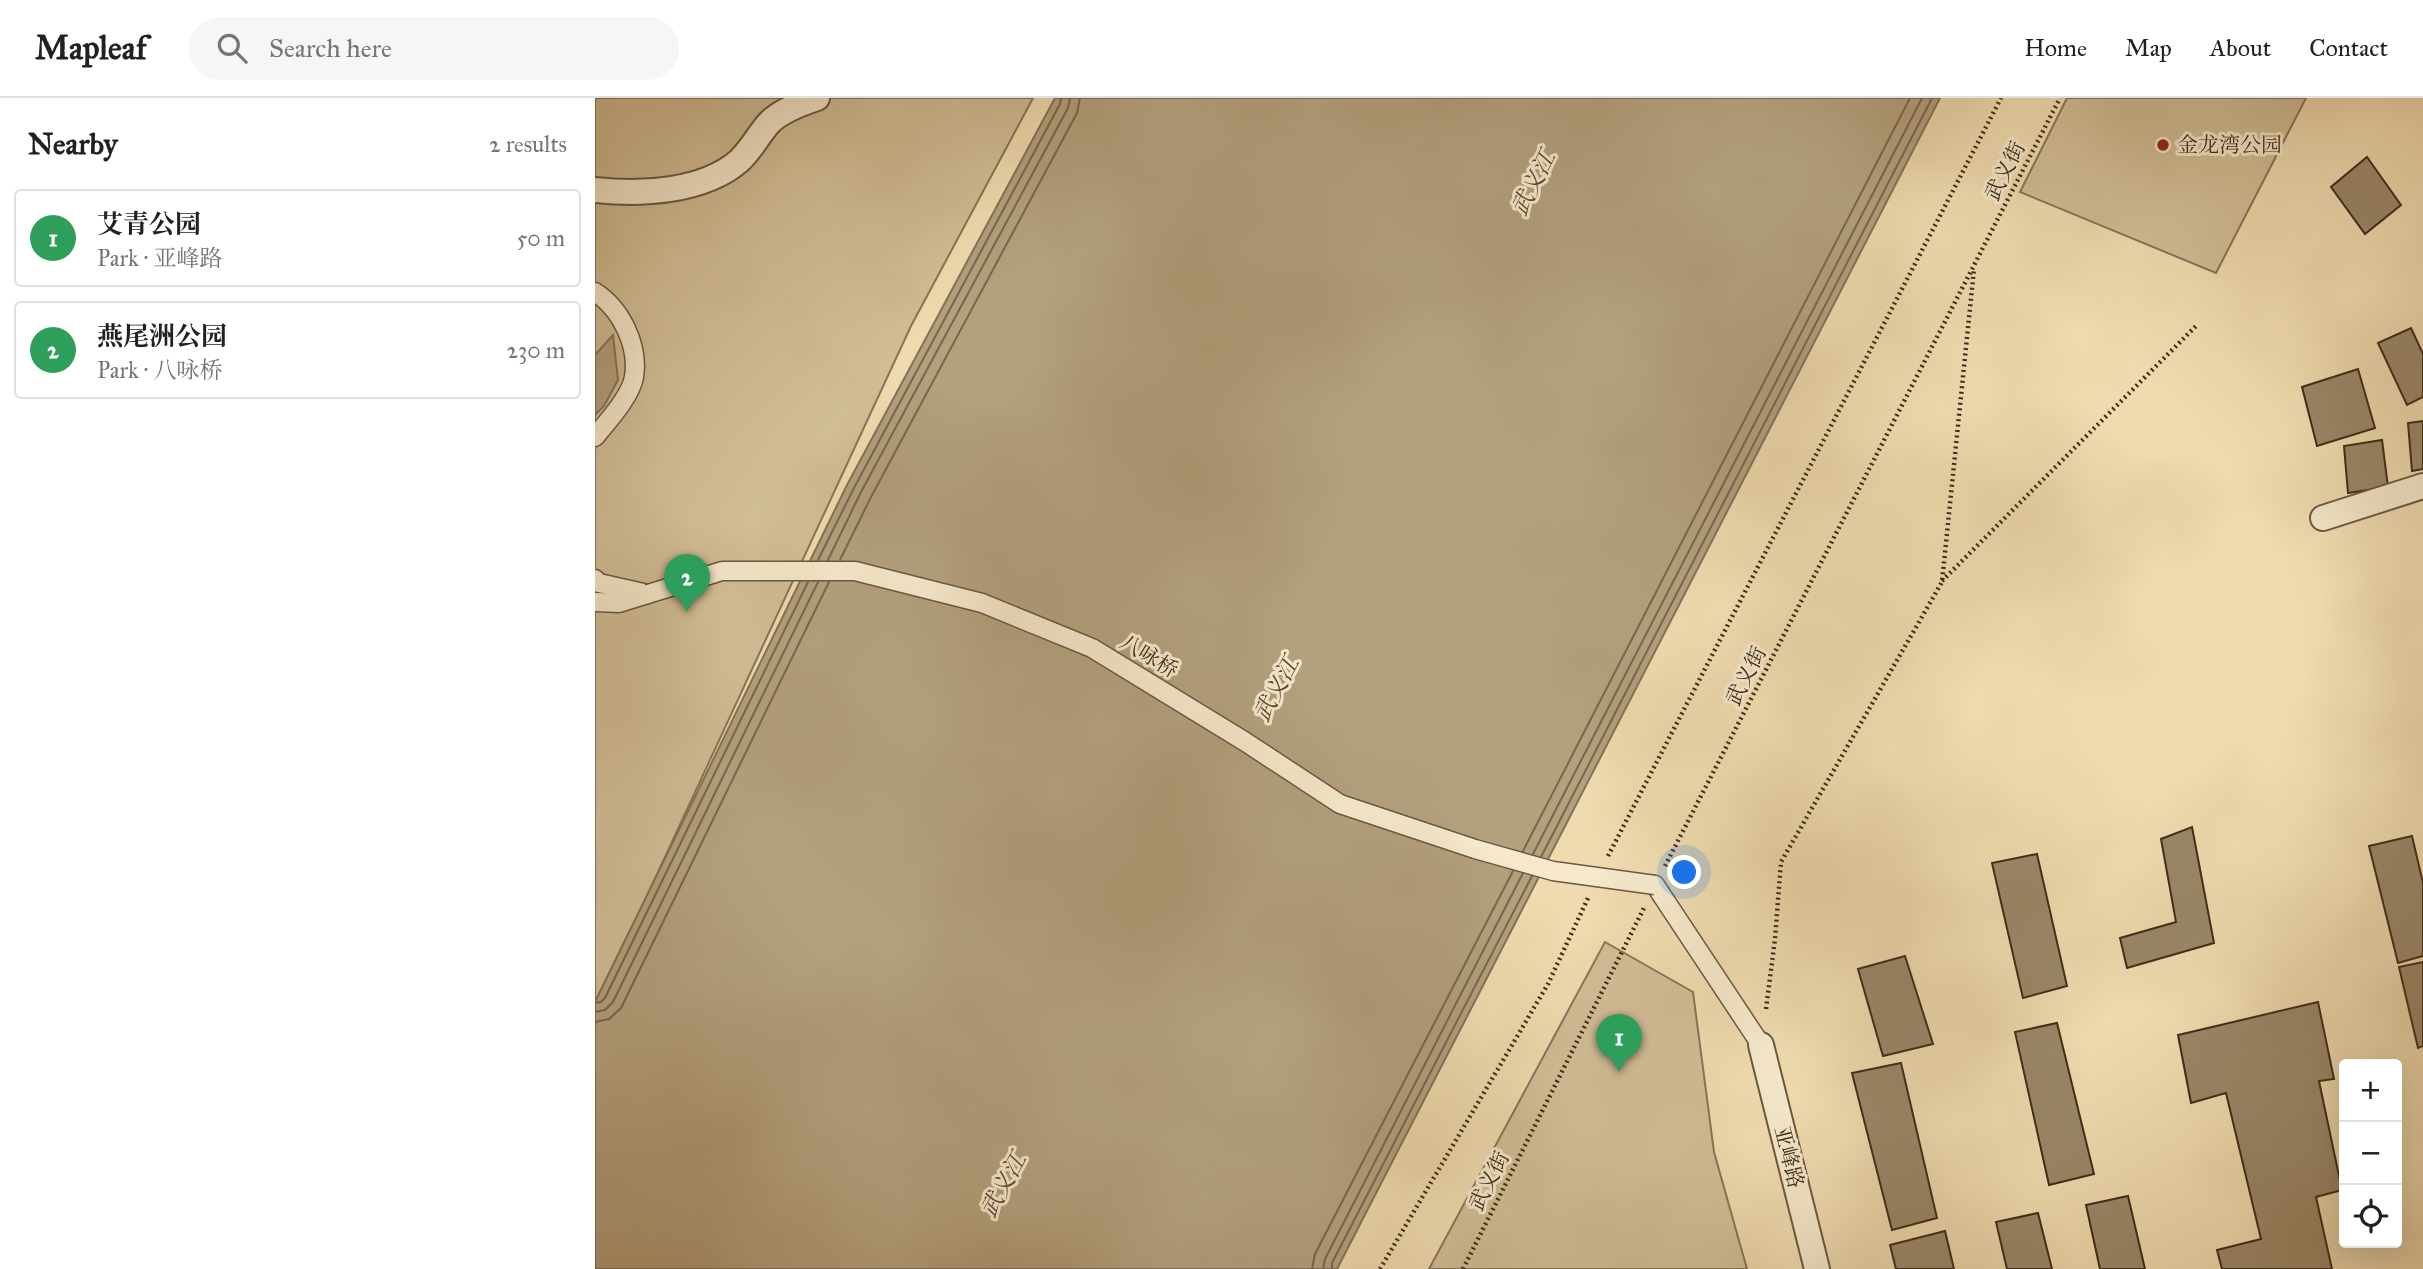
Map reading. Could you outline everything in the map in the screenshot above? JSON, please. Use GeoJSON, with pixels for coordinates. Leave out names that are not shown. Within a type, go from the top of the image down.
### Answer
{"type":"FeatureCollection","features":[{"type":"Feature","properties":{"kind":"street"},"geometry":{"type":"LineString","coordinates":[[595,190],[609,192],[670,189],[715,177],[740,160],[771,120],[817,98]]}},
{"type":"Feature","properties":{"kind":"street"},"geometry":{"type":"LineString","coordinates":[[595,292],[606,299],[619,315],[633,345],[634,379],[618,407],[595,437]]}},
{"type":"Feature","properties":{"kind":"street"},"geometry":{"type":"LineString","coordinates":[[2323,518],[2423,486]]}},
{"type":"Feature","properties":{"kind":"street","name":"八咏桥"},"geometry":{"type":"LineString","coordinates":[[595,602],[619,603],[722,571],[855,570],[982,603],[1092,648],[1244,741],[1340,804],[1475,849],[1553,871],[1655,885]]}},
{"type":"Feature","properties":{"kind":"street"},"geometry":{"type":"LineString","coordinates":[[595,579],[599,583],[648,594]]}},
{"type":"Feature","properties":{"kind":"street"},"geometry":{"type":"LineString","coordinates":[[1655,885],[1761,1045]]}},
{"type":"Feature","properties":{"kind":"street","name":"亚峰路"},"geometry":{"type":"LineString","coordinates":[[1761,1045],[1817,1269]]}},
{"type":"Feature","properties":{"kind":"path"},"geometry":{"type":"LineString","coordinates":[[1606,862],[2001,98]]}},
{"type":"Feature","properties":{"kind":"path","name":"武义街"},"geometry":{"type":"LineString","coordinates":[[1463,1269],[1655,885],[2060,98]]}},
{"type":"Feature","properties":{"kind":"path"},"geometry":{"type":"LineString","coordinates":[[1942,582],[1975,264]]}},
{"type":"Feature","properties":{"kind":"path"},"geometry":{"type":"LineString","coordinates":[[1761,1045],[1775,940],[1781,862],[1942,582],[2196,326]]}},
{"type":"Feature","properties":{"kind":"path"},"geometry":{"type":"LineString","coordinates":[[1380,1269],[1548,984],[1594,886]]}},
{"type":"Feature","properties":{"kind":"shaded area"},"geometry":{"type":"Polygon","coordinates":[[[595,98],[1033,98],[911,326],[646,898],[595,1002],[595,98]]]}},
{"type":"Feature","properties":{"kind":"shaded area","name":"金龙湾公园"},"geometry":{"type":"Polygon","coordinates":[[[2067,98],[2306,98],[2216,273],[2020,192],[2067,98]]]}},
{"type":"Feature","properties":{"kind":"shaded area"},"geometry":{"type":"Polygon","coordinates":[[[1605,942],[1693,992],[1714,1152],[1747,1269],[1429,1269],[1605,942]]]}},
{"type":"Feature","properties":{"kind":"water","name":"武义江"},"geometry":{"type":"Polygon","coordinates":[[[1055,98],[1940,98],[1337,1269],[595,1269],[595,1002],[847,485],[1055,98]]]}},
{"type":"Feature","properties":{"kind":"water"},"geometry":{"type":"Polygon","coordinates":[[[613,335],[618,380],[604,406],[595,415],[595,355],[613,335]]]}},
{"type":"Feature","properties":{"kind":"building"},"geometry":{"type":"Polygon","coordinates":[[[2367,157],[2401,205],[2365,234],[2331,187],[2367,157]]]}},
{"type":"Feature","properties":{"kind":"building"},"geometry":{"type":"Polygon","coordinates":[[[2411,328],[2423,354],[2423,397],[2407,405],[2378,343],[2411,328]]]}},
{"type":"Feature","properties":{"kind":"building"},"geometry":{"type":"Polygon","coordinates":[[[2358,369],[2375,428],[2317,446],[2302,387],[2358,369]]]}},
{"type":"Feature","properties":{"kind":"building"},"geometry":{"type":"Polygon","coordinates":[[[2423,421],[2423,469],[2412,471],[2408,423],[2423,421]]]}},
{"type":"Feature","properties":{"kind":"building"},"geometry":{"type":"Polygon","coordinates":[[[2382,440],[2388,487],[2348,493],[2344,446],[2382,440]]]}},
{"type":"Feature","properties":{"kind":"building"},"geometry":{"type":"Polygon","coordinates":[[[2192,827],[2214,943],[2127,968],[2120,938],[2176,922],[2161,839],[2192,827]]]}},
{"type":"Feature","properties":{"kind":"building"},"geometry":{"type":"Polygon","coordinates":[[[2412,836],[2423,883],[2423,956],[2398,963],[2369,846],[2412,836]]]}},
{"type":"Feature","properties":{"kind":"building"},"geometry":{"type":"Polygon","coordinates":[[[2037,854],[2067,986],[2023,998],[1992,863],[2037,854]]]}},
{"type":"Feature","properties":{"kind":"building"},"geometry":{"type":"Polygon","coordinates":[[[1905,956],[1933,1044],[1883,1056],[1858,969],[1905,956]]]}},
{"type":"Feature","properties":{"kind":"building"},"geometry":{"type":"Polygon","coordinates":[[[2423,962],[2423,1046],[2418,1048],[2399,967],[2423,962]]]}},
{"type":"Feature","properties":{"kind":"building"},"geometry":{"type":"Polygon","coordinates":[[[2318,1002],[2334,1079],[2319,1081],[2339,1176],[2339,1191],[2316,1197],[2332,1269],[2222,1269],[2217,1250],[2261,1239],[2226,1093],[2191,1103],[2178,1035],[2318,1002]]]}},
{"type":"Feature","properties":{"kind":"building"},"geometry":{"type":"Polygon","coordinates":[[[2057,1023],[2094,1174],[2049,1185],[2015,1032],[2057,1023]]]}},
{"type":"Feature","properties":{"kind":"building"},"geometry":{"type":"Polygon","coordinates":[[[1901,1063],[1937,1218],[1892,1230],[1852,1073],[1901,1063]]]}},
{"type":"Feature","properties":{"kind":"building"},"geometry":{"type":"Polygon","coordinates":[[[2128,1196],[2145,1269],[2100,1269],[2086,1205],[2128,1196]]]}},
{"type":"Feature","properties":{"kind":"building"},"geometry":{"type":"Polygon","coordinates":[[[2038,1213],[2052,1269],[2007,1269],[1996,1222],[2038,1213]]]}},
{"type":"Feature","properties":{"kind":"building"},"geometry":{"type":"Polygon","coordinates":[[[1945,1231],[1954,1269],[1896,1269],[1890,1245],[1945,1231]]]}},
{"type":"Feature","properties":{"kind":"place","name":"金龙湾公园"},"geometry":{"type":"Point","coordinates":[2163,145]}},
{"type":"Feature","properties":{"kind":"place","name":"燕尾洲公园"},"geometry":{"type":"Point","coordinates":[687,612]}},
{"type":"Feature","properties":{"kind":"place","name":"艾青公园"},"geometry":{"type":"Point","coordinates":[1619,1072]}}]}
